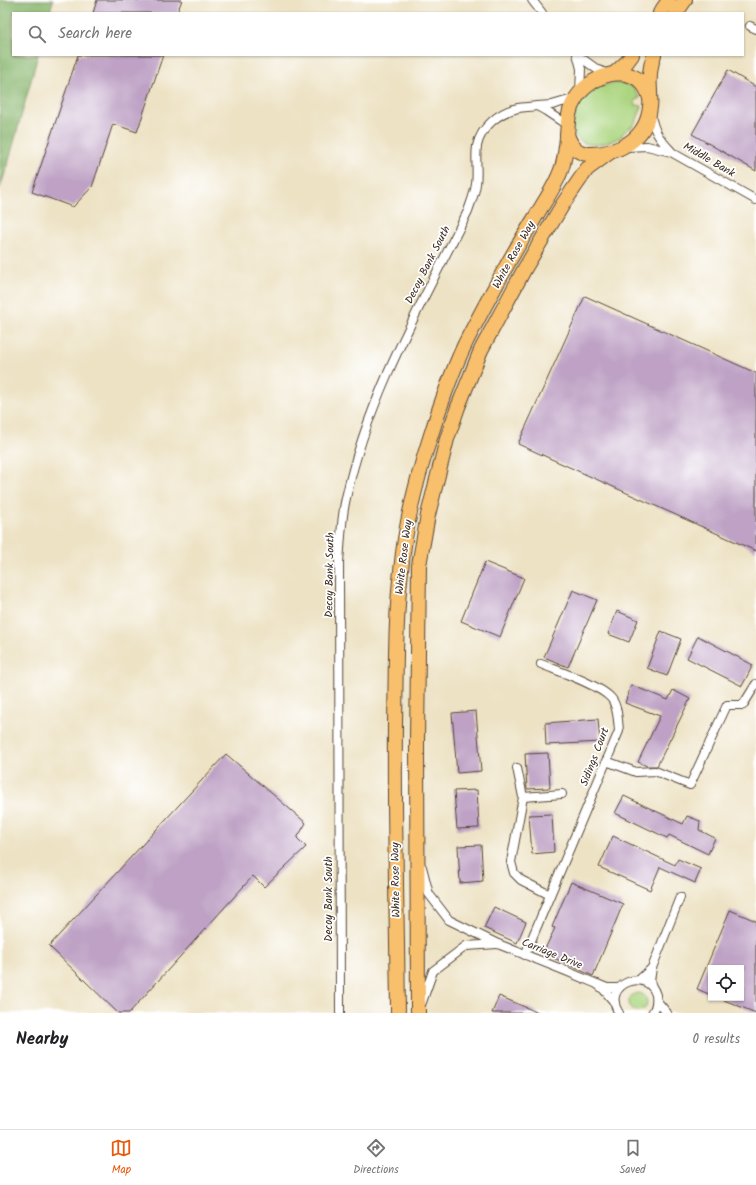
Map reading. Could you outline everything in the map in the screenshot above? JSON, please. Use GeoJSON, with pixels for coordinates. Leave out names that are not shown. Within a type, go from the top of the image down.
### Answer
{"type":"FeatureCollection","features":[{"type":"Feature","properties":{"kind":"highway"},"geometry":{"type":"LineString","coordinates":[[661,12],[668,0]]}},
{"type":"Feature","properties":{"kind":"highway"},"geometry":{"type":"LineString","coordinates":[[677,12],[685,0]]}},
{"type":"Feature","properties":{"kind":"highway","name":"White Rose Way"},"geometry":{"type":"LineString","coordinates":[[398,1013],[394,761],[396,643],[401,570],[410,508],[429,440],[451,377],[465,345],[508,263],[556,183],[563,165],[570,110],[578,96],[590,82],[612,74],[626,63],[631,56]]}},
{"type":"Feature","properties":{"kind":"highway","name":"White Rose Way"},"geometry":{"type":"LineString","coordinates":[[567,130],[570,144],[575,149],[585,154],[610,152],[629,144],[640,133],[649,117],[649,84],[654,56]]}},
{"type":"Feature","properties":{"kind":"highway"},"geometry":{"type":"LineString","coordinates":[[612,74],[621,73],[637,79],[644,84],[648,91],[650,104]]}},
{"type":"Feature","properties":{"kind":"highway","name":"White Rose Way"},"geometry":{"type":"LineString","coordinates":[[418,1013],[417,742],[419,565],[428,514],[447,439],[481,350],[525,268],[562,204],[587,169],[610,152]]}},
{"type":"Feature","properties":{"kind":"street"},"geometry":{"type":"LineString","coordinates":[[532,0],[541,12]]}},
{"type":"Feature","properties":{"kind":"street"},"geometry":{"type":"LineString","coordinates":[[578,56],[598,70],[612,74]]}},
{"type":"Feature","properties":{"kind":"street"},"geometry":{"type":"LineString","coordinates":[[578,56],[581,69],[578,96]]}},
{"type":"Feature","properties":{"kind":"street","name":"Decoy Bank South"},"geometry":{"type":"LineString","coordinates":[[340,1013],[339,562],[346,499],[356,458],[380,392],[399,349],[468,211],[474,194],[476,182],[477,147],[484,129],[492,121],[508,111],[519,108],[552,105],[578,96]]}},
{"type":"Feature","properties":{"kind":"street","name":"Middle Bank"},"geometry":{"type":"LineString","coordinates":[[650,104],[653,128],[658,138],[671,152]]}},
{"type":"Feature","properties":{"kind":"street"},"geometry":{"type":"LineString","coordinates":[[536,106],[546,111],[567,130]]}},
{"type":"Feature","properties":{"kind":"street","name":"Middle Bank"},"geometry":{"type":"LineString","coordinates":[[624,147],[647,146],[671,152],[756,200]]}},
{"type":"Feature","properties":{"kind":"street","name":"Sidings Court"},"geometry":{"type":"LineString","coordinates":[[525,955],[619,731],[617,715],[612,699],[599,688],[541,664]]}},
{"type":"Feature","properties":{"kind":"street"},"geometry":{"type":"LineString","coordinates":[[606,761],[636,772],[655,771],[690,785],[727,706],[743,705],[756,684]]}},
{"type":"Feature","properties":{"kind":"street"},"geometry":{"type":"LineString","coordinates":[[517,768],[523,797],[512,862],[514,873],[521,880],[550,895]]}},
{"type":"Feature","properties":{"kind":"street"},"geometry":{"type":"LineString","coordinates":[[523,797],[562,794]]}},
{"type":"Feature","properties":{"kind":"street","name":"Carriage Drive"},"geometry":{"type":"LineString","coordinates":[[418,851],[429,894],[449,920],[498,944],[597,984],[607,988],[619,988]]}},
{"type":"Feature","properties":{"kind":"street"},"geometry":{"type":"LineString","coordinates":[[667,1013],[657,1001],[650,981],[652,968],[680,897]]}},
{"type":"Feature","properties":{"kind":"street","name":"Carriage Drive"},"geometry":{"type":"LineString","coordinates":[[418,1013],[433,971],[466,946],[498,944]]}},
{"type":"Feature","properties":{"kind":"street"},"geometry":{"type":"LineString","coordinates":[[615,1003],[616,993],[621,985],[626,982],[639,980],[652,968]]}},
{"type":"Feature","properties":{"kind":"street"},"geometry":{"type":"LineString","coordinates":[[639,980],[652,987]]}},
{"type":"Feature","properties":{"kind":"street","name":"Carriage Drive"},"geometry":{"type":"LineString","coordinates":[[597,984],[615,1003],[619,1013]]}},
{"type":"Feature","properties":{"kind":"street"},"geometry":{"type":"LineString","coordinates":[[652,1013],[655,1009],[657,1001]]}},
{"type":"Feature","properties":{"kind":"green space"},"geometry":{"type":"Polygon","coordinates":[[[0,0],[53,0],[50,12],[12,12],[12,56],[38,56],[0,188],[0,0]]]}},
{"type":"Feature","properties":{"kind":"green space"},"geometry":{"type":"Polygon","coordinates":[[[619,83],[632,87],[636,90],[634,91],[640,98],[635,100],[635,105],[642,106],[637,119],[631,128],[629,128],[617,139],[597,144],[584,143],[574,134],[572,126],[580,103],[590,92],[603,86],[619,83]]]}},
{"type":"Feature","properties":{"kind":"green space"},"geometry":{"type":"Polygon","coordinates":[[[634,993],[642,993],[647,998],[645,1009],[642,1011],[634,1011],[629,1006],[629,998],[634,993]]]}},
{"type":"Feature","properties":{"kind":"building"},"geometry":{"type":"Polygon","coordinates":[[[97,0],[182,0],[177,12],[93,12],[97,0]]]}},
{"type":"Feature","properties":{"kind":"building"},"geometry":{"type":"Polygon","coordinates":[[[78,56],[163,56],[137,132],[113,124],[92,187],[73,207],[32,192],[78,56]]]}},
{"type":"Feature","properties":{"kind":"building"},"geometry":{"type":"Polygon","coordinates":[[[728,70],[756,87],[756,171],[692,134],[728,70]]]}},
{"type":"Feature","properties":{"kind":"building"},"geometry":{"type":"Polygon","coordinates":[[[585,296],[756,373],[756,551],[518,444],[585,296]]]}},
{"type":"Feature","properties":{"kind":"building"},"geometry":{"type":"Polygon","coordinates":[[[485,562],[524,578],[500,637],[461,621],[485,562]]]}},
{"type":"Feature","properties":{"kind":"building"},"geometry":{"type":"Polygon","coordinates":[[[573,590],[597,600],[568,667],[544,657],[573,590]]]}},
{"type":"Feature","properties":{"kind":"building"},"geometry":{"type":"Polygon","coordinates":[[[617,611],[638,620],[629,642],[608,634],[617,611]]]}},
{"type":"Feature","properties":{"kind":"building"},"geometry":{"type":"Polygon","coordinates":[[[661,631],[681,639],[667,676],[647,668],[661,631]]]}},
{"type":"Feature","properties":{"kind":"building"},"geometry":{"type":"Polygon","coordinates":[[[698,636],[753,665],[742,686],[687,658],[698,636]]]}},
{"type":"Feature","properties":{"kind":"building"},"geometry":{"type":"Polygon","coordinates":[[[631,685],[668,700],[673,690],[690,699],[657,766],[647,766],[638,762],[660,716],[625,703],[631,685]]]}},
{"type":"Feature","properties":{"kind":"building"},"geometry":{"type":"Polygon","coordinates":[[[476,711],[481,771],[457,773],[452,713],[476,711]]]}},
{"type":"Feature","properties":{"kind":"building"},"geometry":{"type":"Polygon","coordinates":[[[598,719],[600,742],[546,745],[545,723],[598,719]]]}},
{"type":"Feature","properties":{"kind":"building"},"geometry":{"type":"Polygon","coordinates":[[[548,753],[550,788],[527,789],[525,754],[548,753]]]}},
{"type":"Feature","properties":{"kind":"building"},"geometry":{"type":"Polygon","coordinates":[[[226,754],[306,823],[297,838],[306,847],[264,887],[253,876],[129,1013],[118,1013],[49,946],[226,754]]]}},
{"type":"Feature","properties":{"kind":"building"},"geometry":{"type":"Polygon","coordinates":[[[477,790],[479,828],[457,829],[454,791],[477,790]]]}},
{"type":"Feature","properties":{"kind":"building"},"geometry":{"type":"Polygon","coordinates":[[[624,796],[683,824],[687,816],[700,821],[699,830],[715,838],[708,854],[669,835],[667,838],[615,813],[624,796]]]}},
{"type":"Feature","properties":{"kind":"building"},"geometry":{"type":"Polygon","coordinates":[[[552,814],[554,852],[532,854],[529,815],[552,814]]]}},
{"type":"Feature","properties":{"kind":"building"},"geometry":{"type":"Polygon","coordinates":[[[613,836],[675,865],[678,859],[701,869],[695,883],[660,867],[650,890],[599,867],[613,836]]]}},
{"type":"Feature","properties":{"kind":"building"},"geometry":{"type":"Polygon","coordinates":[[[481,845],[483,881],[460,883],[458,846],[481,845]]]}},
{"type":"Feature","properties":{"kind":"building"},"geometry":{"type":"Polygon","coordinates":[[[571,882],[623,904],[593,976],[543,953],[555,928],[552,927],[571,882]]]}},
{"type":"Feature","properties":{"kind":"building"},"geometry":{"type":"Polygon","coordinates":[[[494,907],[526,922],[517,943],[484,928],[494,907]]]}},
{"type":"Feature","properties":{"kind":"building"},"geometry":{"type":"Polygon","coordinates":[[[730,910],[756,921],[756,1013],[726,1001],[744,1001],[744,965],[708,965],[708,994],[697,989],[730,910]]]}},
{"type":"Feature","properties":{"kind":"building"},"geometry":{"type":"Polygon","coordinates":[[[499,996],[539,1013],[492,1013],[499,996]]]}}]}
